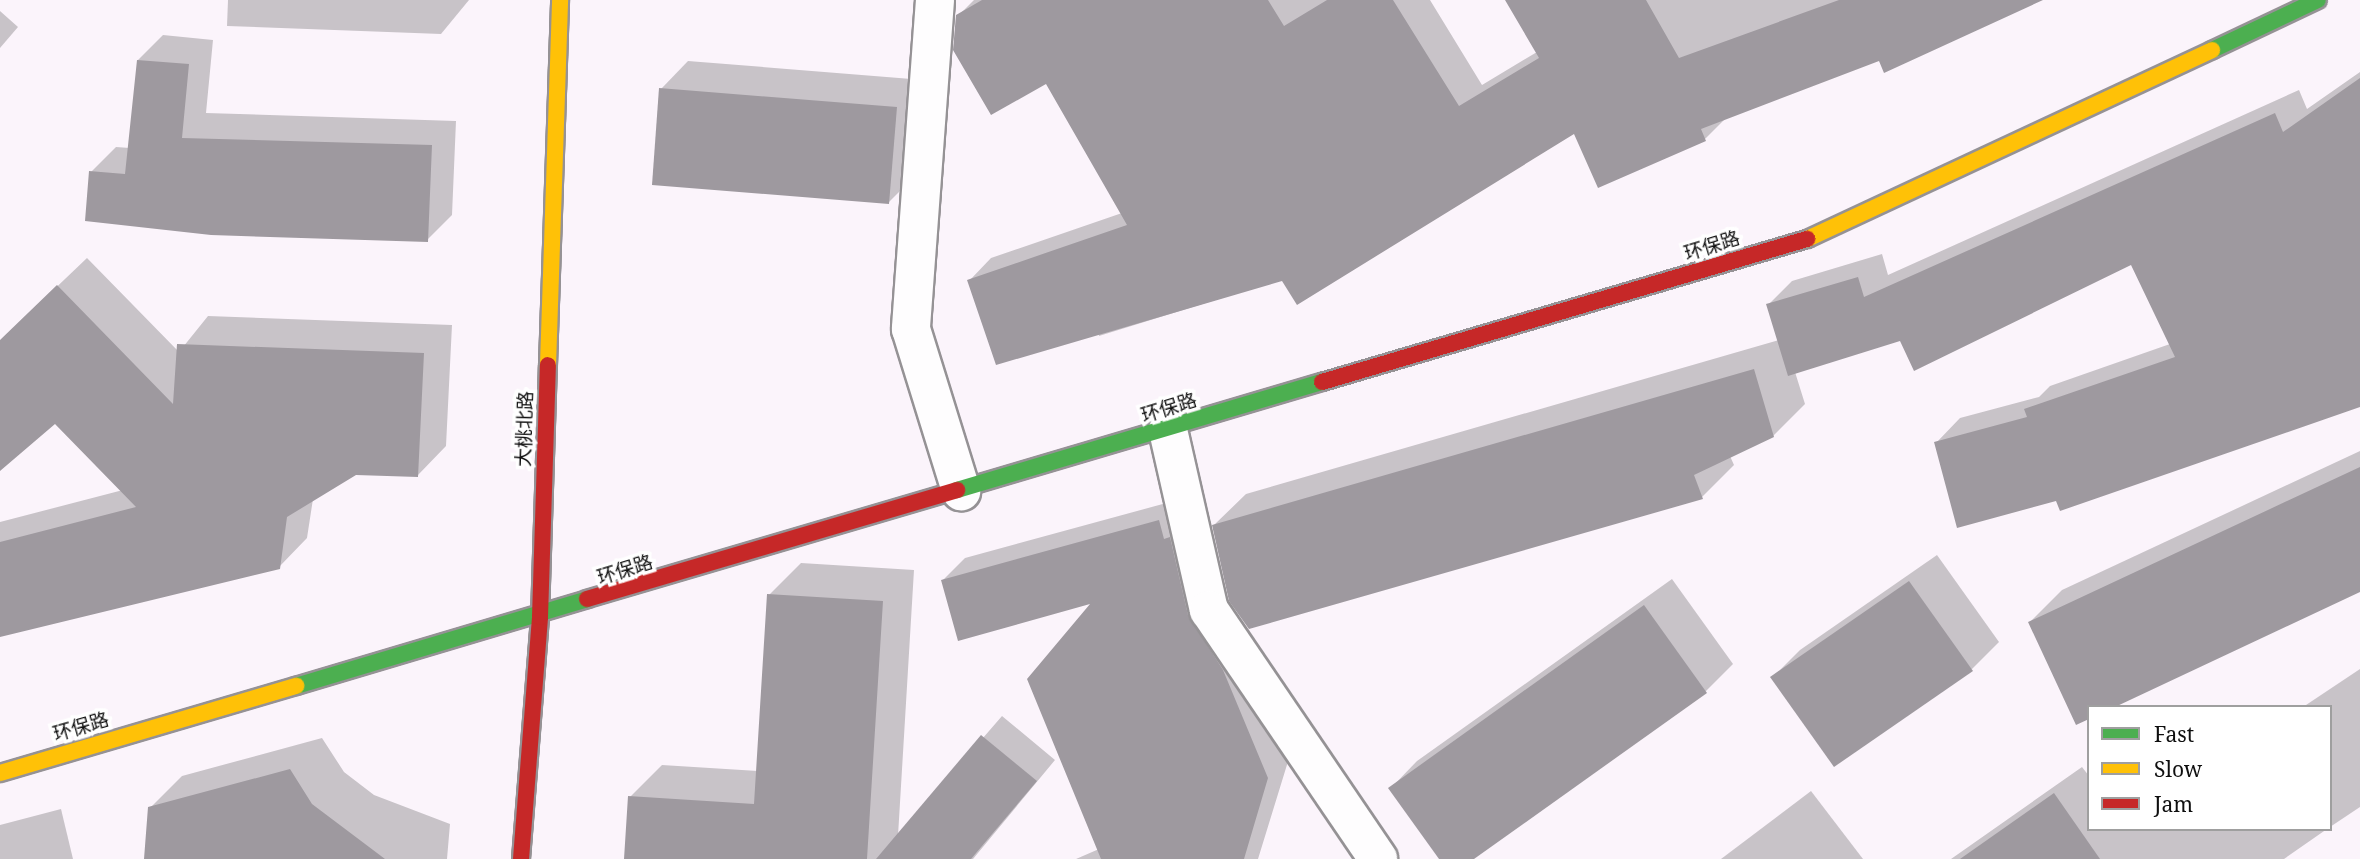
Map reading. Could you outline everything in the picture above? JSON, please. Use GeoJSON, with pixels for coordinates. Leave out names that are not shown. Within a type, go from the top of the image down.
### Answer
{"type":"FeatureCollection","features":[{"type":"Feature","properties":{"kind":"street","name":"大桃北路"},"geometry":{"type":"LineString","coordinates":[[521,859],[540,617],[560,0]]}},
{"type":"Feature","properties":{"kind":"street"},"geometry":{"type":"LineString","coordinates":[[935,0],[911,329],[961,491]]}},
{"type":"Feature","properties":{"kind":"street","name":"环保路"},"geometry":{"type":"LineString","coordinates":[[0,773],[540,617],[1828,233],[2318,0]]}},
{"type":"Feature","properties":{"kind":"street"},"geometry":{"type":"LineString","coordinates":[[1168,430],[1209,610],[1378,859]]}},
{"type":"Feature","properties":{"kind":"building"},"geometry":{"type":"Polygon","coordinates":[[[982,0],[1268,0],[1284,26],[1327,0],[1393,0],[1459,106],[1539,58],[1505,0],[1646,0],[1679,58],[1839,0],[2043,0],[1884,73],[1879,61],[1701,129],[1706,141],[1598,188],[1574,134],[1297,305],[1282,281],[996,365],[967,280],[1127,225],[1046,84],[991,115],[953,50],[956,15],[982,0]]]}},
{"type":"Feature","properties":{"kind":"building"},"geometry":{"type":"Polygon","coordinates":[[[137,60],[189,64],[182,138],[432,145],[428,242],[211,235],[85,221],[89,171],[125,174],[137,60]]]}},
{"type":"Feature","properties":{"kind":"building"},"geometry":{"type":"Polygon","coordinates":[[[2360,78],[2360,407],[2060,511],[2056,501],[1957,528],[1934,442],[2027,417],[2024,409],[2175,357],[2131,265],[1914,371],[1900,341],[1788,376],[1766,304],[1858,277],[1864,297],[2275,113],[2283,132],[2360,78]]]}},
{"type":"Feature","properties":{"kind":"building"},"geometry":{"type":"Polygon","coordinates":[[[659,88],[897,107],[889,204],[652,185],[659,88]]]}},
{"type":"Feature","properties":{"kind":"building"},"geometry":{"type":"Polygon","coordinates":[[[57,285],[173,404],[177,344],[424,353],[418,477],[356,475],[287,517],[280,569],[0,637],[0,542],[136,507],[55,424],[0,471],[0,340],[57,285]]]}},
{"type":"Feature","properties":{"kind":"building"},"geometry":{"type":"Polygon","coordinates":[[[1754,369],[1774,437],[1694,475],[1703,499],[1249,629],[1229,601],[1212,525],[1754,369]]]}},
{"type":"Feature","properties":{"kind":"building"},"geometry":{"type":"Polygon","coordinates":[[[2360,467],[2360,592],[2119,705],[2087,705],[2087,720],[2076,725],[2028,622],[2360,467]]]}},
{"type":"Feature","properties":{"kind":"building"},"geometry":{"type":"Polygon","coordinates":[[[1159,520],[1164,539],[1170,537],[1188,615],[1223,670],[1268,778],[1244,859],[1101,859],[1027,679],[1090,604],[958,641],[941,580],[1159,520]]]}},
{"type":"Feature","properties":{"kind":"building"},"geometry":{"type":"Polygon","coordinates":[[[1909,581],[1973,671],[1834,767],[1770,677],[1909,581]]]}},
{"type":"Feature","properties":{"kind":"building"},"geometry":{"type":"Polygon","coordinates":[[[767,594],[883,601],[867,859],[624,859],[628,796],[754,804],[767,594]]]}},
{"type":"Feature","properties":{"kind":"building"},"geometry":{"type":"Polygon","coordinates":[[[1644,605],[1707,693],[1474,859],[1439,859],[1388,788],[1644,605]]]}},
{"type":"Feature","properties":{"kind":"building"},"geometry":{"type":"Polygon","coordinates":[[[981,735],[1037,781],[971,859],[876,859],[981,735]]]}},
{"type":"Feature","properties":{"kind":"building"},"geometry":{"type":"Polygon","coordinates":[[[290,769],[312,804],[385,859],[144,859],[148,807],[290,769]]]}},
{"type":"Feature","properties":{"kind":"building"},"geometry":{"type":"Polygon","coordinates":[[[2054,793],[2100,859],[1960,859],[2054,793]]]}},
{"type":"Feature","properties":{"kind":"traffic: fast"},"geometry":{"type":"LineString","coordinates":[[2212,50],[2318,0]]}},
{"type":"Feature","properties":{"kind":"traffic: fast"},"geometry":{"type":"LineString","coordinates":[[957,490],[1322,382]]}},
{"type":"Feature","properties":{"kind":"traffic: fast"},"geometry":{"type":"LineString","coordinates":[[296,686],[587,599]]}},
{"type":"Feature","properties":{"kind":"traffic: slow"},"geometry":{"type":"LineString","coordinates":[[548,365],[560,0]]}},
{"type":"Feature","properties":{"kind":"traffic: slow"},"geometry":{"type":"LineString","coordinates":[[1807,239],[2212,50]]}},
{"type":"Feature","properties":{"kind":"traffic: slow"},"geometry":{"type":"LineString","coordinates":[[0,773],[296,686]]}},
{"type":"Feature","properties":{"kind":"traffic: jam"},"geometry":{"type":"LineString","coordinates":[[1322,382],[1807,239]]}},
{"type":"Feature","properties":{"kind":"traffic: jam"},"geometry":{"type":"LineString","coordinates":[[521,859],[540,617],[548,365]]}},
{"type":"Feature","properties":{"kind":"traffic: jam"},"geometry":{"type":"LineString","coordinates":[[587,599],[957,490]]}}]}
